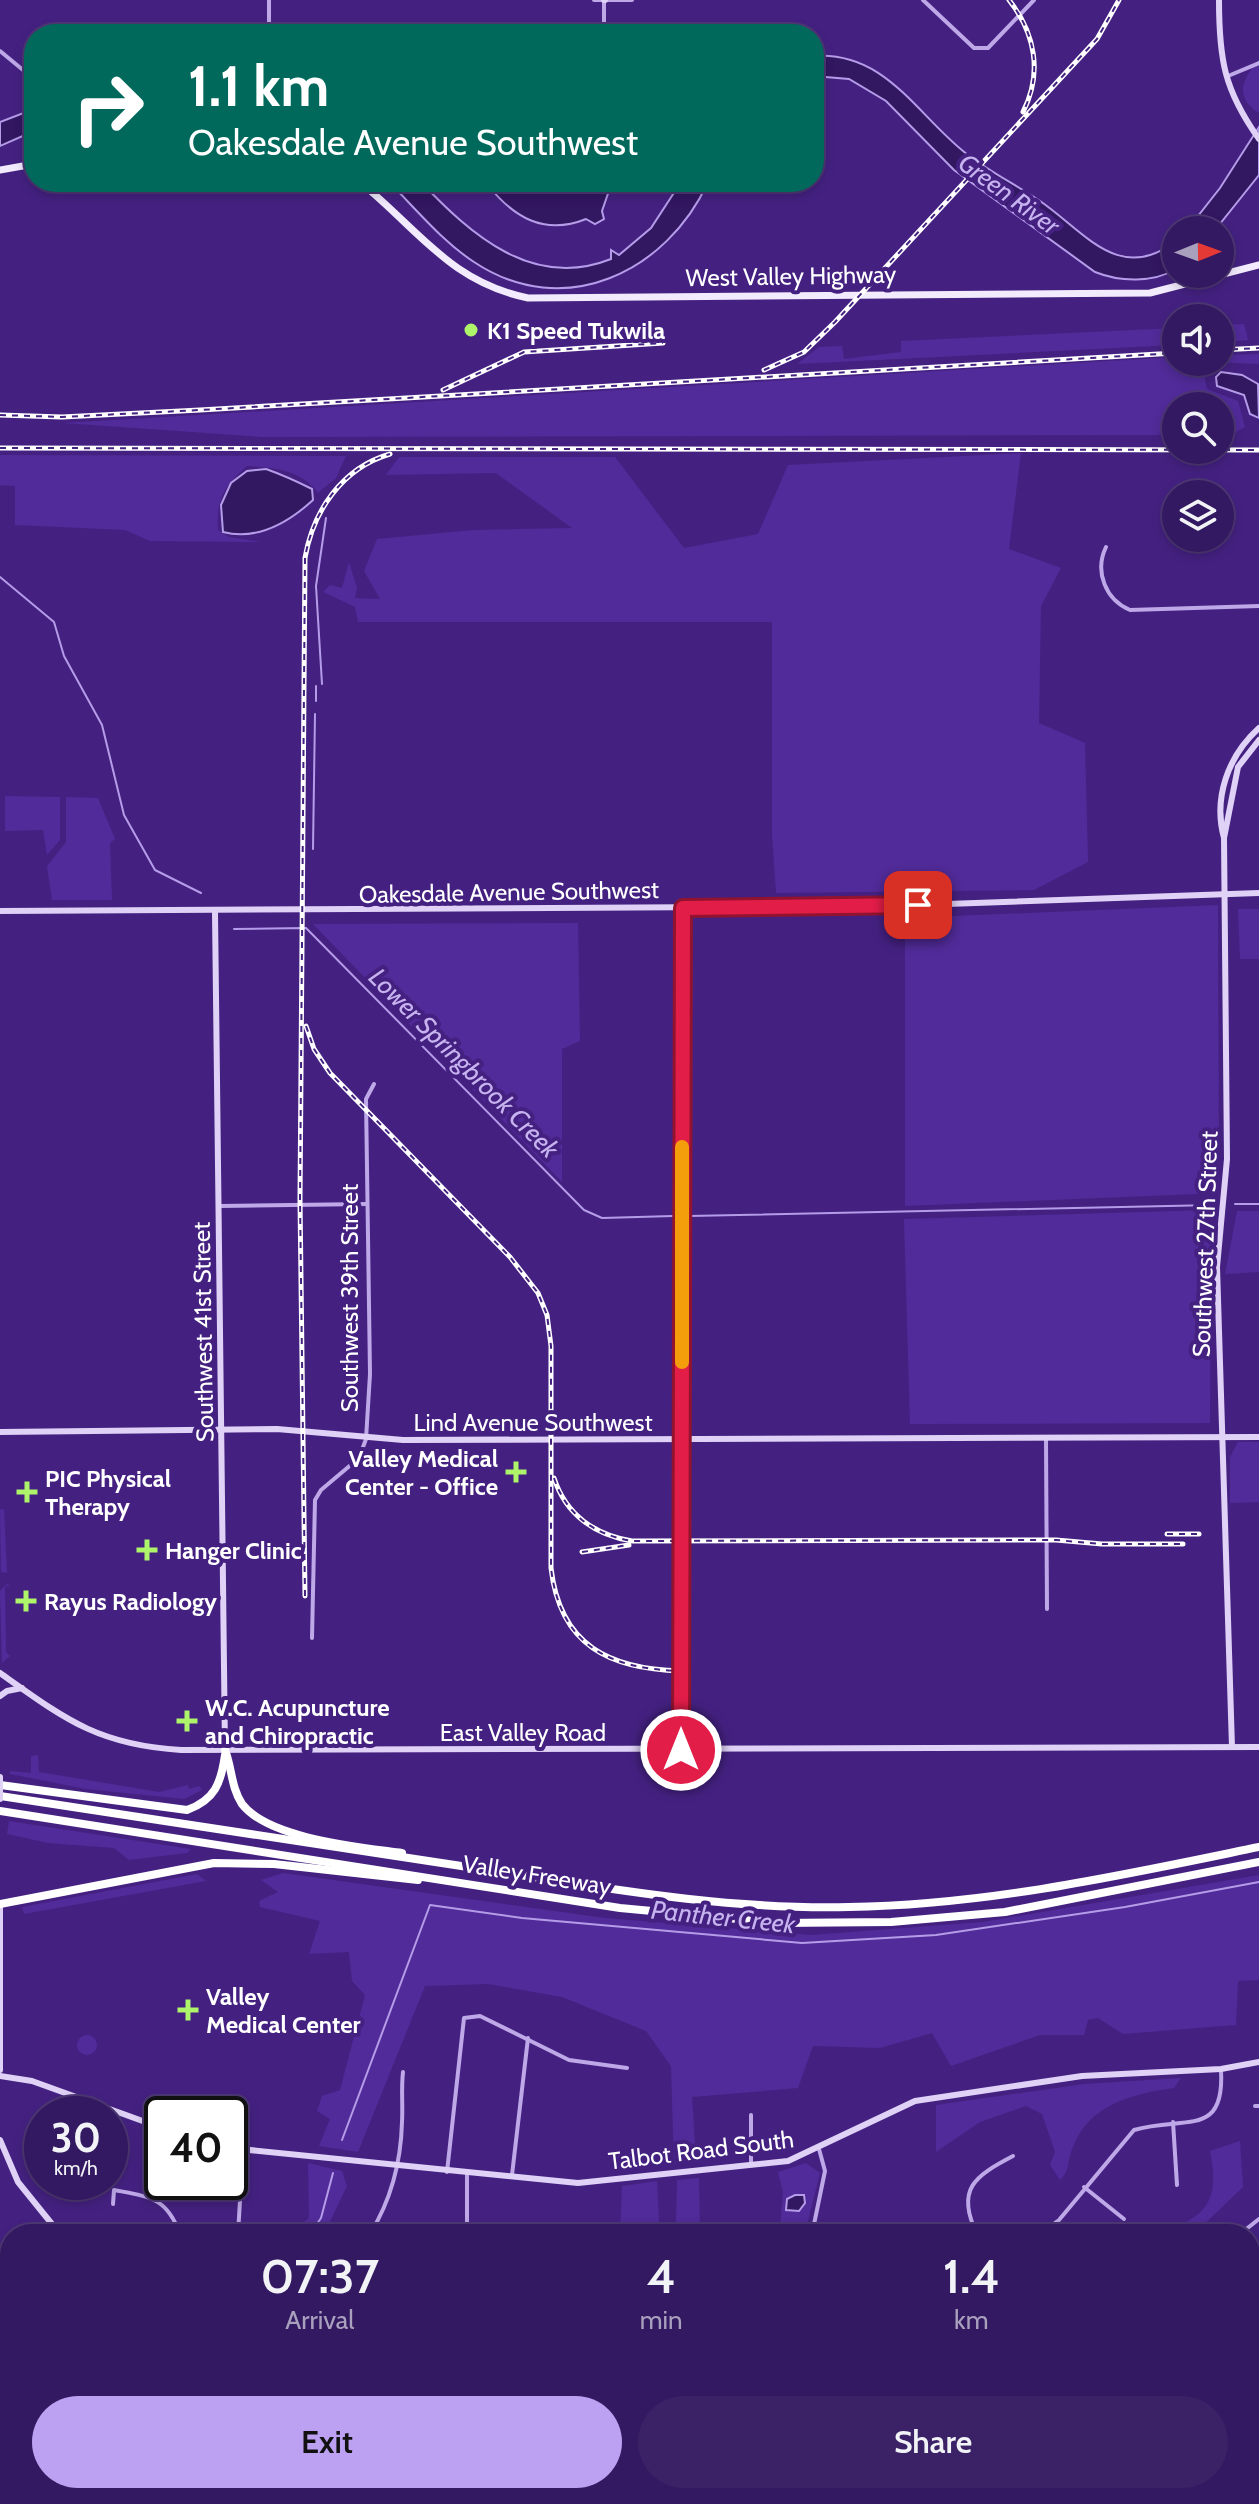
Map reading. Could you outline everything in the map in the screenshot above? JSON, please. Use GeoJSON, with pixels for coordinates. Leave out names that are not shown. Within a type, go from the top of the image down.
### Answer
{"type":"FeatureCollection","features":[{"type":"Feature","properties":{"kind":"highway"},"geometry":{"type":"LineString","coordinates":[[0,1785],[187,1810],[206,1802],[217,1788],[225,1750]]}},
{"type":"Feature","properties":{"kind":"highway"},"geometry":{"type":"LineString","coordinates":[[225,1750],[236,1794],[262,1821],[283,1830],[442,1859],[464,1867]]}},
{"type":"Feature","properties":{"kind":"highway","name":"Valley Freeway"},"geometry":{"type":"LineString","coordinates":[[0,1798],[673,1899],[849,1907],[1000,1896],[1259,1847]]}},
{"type":"Feature","properties":{"kind":"highway"},"geometry":{"type":"LineString","coordinates":[[0,1809],[691,1913],[844,1920],[1027,1907]]}},
{"type":"Feature","properties":{"kind":"highway","name":"Valley Freeway"},"geometry":{"type":"LineString","coordinates":[[0,1809],[427,1879],[657,1913],[741,1921],[891,1922],[1027,1907],[1259,1862]]}},
{"type":"Feature","properties":{"kind":"highway"},"geometry":{"type":"LineString","coordinates":[[0,1906],[214,1863],[274,1864],[412,1881],[427,1879]]}},
{"type":"Feature","properties":{"kind":"main road"},"geometry":{"type":"LineString","coordinates":[[0,170],[24,166]]}},
{"type":"Feature","properties":{"kind":"main road","name":"West Valley Highway"},"geometry":{"type":"LineString","coordinates":[[371,192],[453,267],[486,286],[528,298],[1129,294],[1172,289],[1259,265]]}},
{"type":"Feature","properties":{"kind":"street"},"geometry":{"type":"LineString","coordinates":[[269,0],[269,24]]}},
{"type":"Feature","properties":{"kind":"street"},"geometry":{"type":"LineString","coordinates":[[594,0],[632,0]]}},
{"type":"Feature","properties":{"kind":"street"},"geometry":{"type":"LineString","coordinates":[[604,0],[604,24]]}},
{"type":"Feature","properties":{"kind":"street"},"geometry":{"type":"LineString","coordinates":[[923,0],[974,48],[982,50],[988,48],[1034,0]]}},
{"type":"Feature","properties":{"kind":"street"},"geometry":{"type":"LineString","coordinates":[[1219,0],[1225,78],[1245,119],[1259,139]]}},
{"type":"Feature","properties":{"kind":"street"},"geometry":{"type":"LineString","coordinates":[[0,51],[24,70]]}},
{"type":"Feature","properties":{"kind":"street"},"geometry":{"type":"LineString","coordinates":[[1225,78],[1259,63]]}},
{"type":"Feature","properties":{"kind":"street"},"geometry":{"type":"LineString","coordinates":[[1106,547],[1102,559],[1105,588],[1115,602],[1130,610],[1259,606]]}},
{"type":"Feature","properties":{"kind":"street","name":"Southwest 27th Street"},"geometry":{"type":"LineString","coordinates":[[1232,1747],[1217,1267],[1227,1172],[1224,838],[1220,812],[1227,774],[1238,752],[1259,728]]}},
{"type":"Feature","properties":{"kind":"street","name":"Southwest 27th Street"},"geometry":{"type":"LineString","coordinates":[[1224,838],[1238,767],[1259,740]]}},
{"type":"Feature","properties":{"kind":"street","name":"Oakesdale Avenue Southwest"},"geometry":{"type":"LineString","coordinates":[[0,911],[215,913],[890,906],[1259,893]]}},
{"type":"Feature","properties":{"kind":"street"},"geometry":{"type":"LineString","coordinates":[[681,1750],[683,908]]}},
{"type":"Feature","properties":{"kind":"street","name":"Southwest 41st Street"},"geometry":{"type":"LineString","coordinates":[[215,913],[225,1750]]}},
{"type":"Feature","properties":{"kind":"street","name":"Southwest 39th Street"},"geometry":{"type":"LineString","coordinates":[[312,1638],[315,1500],[321,1490],[359,1458],[366,1439],[370,1374],[366,1099],[374,1084]]}},
{"type":"Feature","properties":{"kind":"street"},"geometry":{"type":"LineString","coordinates":[[220,1206],[367,1204]]}},
{"type":"Feature","properties":{"kind":"street","name":"Lind Avenue Southwest"},"geometry":{"type":"LineString","coordinates":[[0,1432],[304,1430],[366,1439],[1259,1437]]}},
{"type":"Feature","properties":{"kind":"street"},"geometry":{"type":"LineString","coordinates":[[1046,1439],[1047,1609]]}},
{"type":"Feature","properties":{"kind":"street","name":"East Valley Road"},"geometry":{"type":"LineString","coordinates":[[0,1673],[70,1722],[112,1740],[160,1749],[1259,1747]]}},
{"type":"Feature","properties":{"kind":"street"},"geometry":{"type":"LineString","coordinates":[[0,1696],[22,1688]]}},
{"type":"Feature","properties":{"kind":"street"},"geometry":{"type":"LineString","coordinates":[[0,1771],[0,1798]]}},
{"type":"Feature","properties":{"kind":"street"},"geometry":{"type":"LineString","coordinates":[[0,1906],[0,2073],[32,2081],[144,2121]]}},
{"type":"Feature","properties":{"kind":"street"},"geometry":{"type":"LineString","coordinates":[[447,2173],[461,2023],[469,2015],[480,2016],[569,2060],[627,2068]]}},
{"type":"Feature","properties":{"kind":"street"},"geometry":{"type":"LineString","coordinates":[[512,2179],[528,2038]]}},
{"type":"Feature","properties":{"kind":"street","name":"Talbot Road South"},"geometry":{"type":"LineString","coordinates":[[248,2151],[467,2175],[578,2183],[788,2161],[819,2149],[886,2112],[915,2101],[1082,2076],[1221,2069],[1259,2062]]}},
{"type":"Feature","properties":{"kind":"street"},"geometry":{"type":"LineString","coordinates":[[1054,2224],[1134,2130],[1202,2119],[1215,2112],[1222,2101],[1221,2069]]}},
{"type":"Feature","properties":{"kind":"street"},"geometry":{"type":"LineString","coordinates":[[376,2224],[386,2203],[401,2141],[403,2072]]}},
{"type":"Feature","properties":{"kind":"street"},"geometry":{"type":"LineString","coordinates":[[751,2115],[751,2166]]}},
{"type":"Feature","properties":{"kind":"street"},"geometry":{"type":"LineString","coordinates":[[1173,2122],[1177,2185]]}},
{"type":"Feature","properties":{"kind":"street"},"geometry":{"type":"LineString","coordinates":[[0,2140],[18,2182],[52,2224]]}},
{"type":"Feature","properties":{"kind":"street"},"geometry":{"type":"LineString","coordinates":[[814,2224],[825,2171],[819,2149]]}},
{"type":"Feature","properties":{"kind":"street"},"geometry":{"type":"LineString","coordinates":[[973,2224],[966,2205],[972,2185],[982,2172],[1013,2156]]}},
{"type":"Feature","properties":{"kind":"street"},"geometry":{"type":"LineString","coordinates":[[467,2175],[467,2224]]}},
{"type":"Feature","properties":{"kind":"street"},"geometry":{"type":"LineString","coordinates":[[1084,2187],[1124,2219]]}},
{"type":"Feature","properties":{"kind":"street"},"geometry":{"type":"LineString","coordinates":[[113,2204],[114,2190],[167,2206],[175,2224]]}},
{"type":"Feature","properties":{"kind":"street"},"geometry":{"type":"LineString","coordinates":[[239,2224],[240,2200]]}},
{"type":"Feature","properties":{"kind":"shaded area"},"geometry":{"type":"Polygon","coordinates":[[[1259,59],[1259,113],[1246,100],[1243,87],[1259,59]]]}},
{"type":"Feature","properties":{"kind":"shaded area"},"geometry":{"type":"Polygon","coordinates":[[[1234,324],[1244,324],[1248,340],[1234,342],[1234,324]]]}},
{"type":"Feature","properties":{"kind":"shaded area"},"geometry":{"type":"Polygon","coordinates":[[[1162,329],[1162,346],[797,364],[819,347],[842,346],[844,359],[901,352],[901,341],[1162,329]]]}},
{"type":"Feature","properties":{"kind":"shaded area"},"geometry":{"type":"Polygon","coordinates":[[[1259,354],[1259,364],[1234,363],[1234,355],[1259,354]]]}},
{"type":"Feature","properties":{"kind":"shaded area"},"geometry":{"type":"Polygon","coordinates":[[[1162,358],[1162,376],[1204,376],[1207,389],[1215,392],[1162,392],[1162,434],[1156,435],[262,437],[63,423],[1162,358]]]}},
{"type":"Feature","properties":{"kind":"shaded area"},"geometry":{"type":"Polygon","coordinates":[[[1234,399],[1238,401],[1245,427],[1234,433],[1234,399]]]}},
{"type":"Feature","properties":{"kind":"shaded area"},"geometry":{"type":"Polygon","coordinates":[[[1021,453],[1009,549],[1061,568],[1041,606],[1039,723],[1085,743],[1088,862],[1034,890],[776,893],[772,835],[772,622],[358,622],[355,607],[323,592],[330,585],[342,588],[349,562],[357,588],[355,598],[380,599],[364,571],[377,539],[473,530],[572,528],[496,473],[386,475],[399,457],[615,457],[684,548],[758,534],[788,465],[1021,453]]]}},
{"type":"Feature","properties":{"kind":"shaded area"},"geometry":{"type":"Polygon","coordinates":[[[0,455],[346,456],[336,478],[318,493],[303,479],[286,471],[247,466],[239,473],[220,501],[218,530],[229,537],[261,542],[150,541],[125,530],[15,525],[15,486],[0,485],[0,455]]]}},
{"type":"Feature","properties":{"kind":"shaded area"},"geometry":{"type":"Polygon","coordinates":[[[5,796],[60,797],[60,840],[47,855],[43,830],[5,831],[5,796]]]}},
{"type":"Feature","properties":{"kind":"shaded area"},"geometry":{"type":"Polygon","coordinates":[[[66,797],[98,798],[115,839],[110,843],[112,900],[52,900],[47,866],[66,842],[66,797]]]}},
{"type":"Feature","properties":{"kind":"shaded area"},"geometry":{"type":"Polygon","coordinates":[[[1218,905],[1219,1193],[905,1206],[905,918],[1218,905]]]}},
{"type":"Feature","properties":{"kind":"shaded area"},"geometry":{"type":"Polygon","coordinates":[[[1238,909],[1259,909],[1259,959],[1240,959],[1238,909]]]}},
{"type":"Feature","properties":{"kind":"shaded area"},"geometry":{"type":"Polygon","coordinates":[[[578,923],[580,1041],[562,1049],[562,1182],[313,924],[578,923]]]}},
{"type":"Feature","properties":{"kind":"shaded area"},"geometry":{"type":"Polygon","coordinates":[[[1211,1210],[1210,1423],[910,1424],[904,1219],[1211,1210]]]}},
{"type":"Feature","properties":{"kind":"shaded area"},"geometry":{"type":"Polygon","coordinates":[[[1237,1211],[1259,1211],[1259,1272],[1225,1274],[1237,1211]]]}},
{"type":"Feature","properties":{"kind":"shaded area"},"geometry":{"type":"Polygon","coordinates":[[[1238,1442],[1259,1442],[1259,1502],[1230,1503],[1230,1457],[1238,1442]]]}},
{"type":"Feature","properties":{"kind":"shaded area"},"geometry":{"type":"Polygon","coordinates":[[[0,1509],[8,1510],[4,1510],[7,1573],[1,1572],[0,1509]]]}},
{"type":"Feature","properties":{"kind":"shaded area"},"geometry":{"type":"Polygon","coordinates":[[[7,1584],[10,1585],[5,1587],[6,1652],[10,1656],[2,1663],[0,1591],[7,1584]]]}},
{"type":"Feature","properties":{"kind":"shaded area"},"geometry":{"type":"Polygon","coordinates":[[[38,1755],[39,1772],[159,1792],[188,1785],[189,1789],[199,1786],[202,1790],[184,1799],[86,1789],[10,1774],[10,1771],[31,1773],[31,1756],[38,1755]]]}},
{"type":"Feature","properties":{"kind":"shaded area"},"geometry":{"type":"Polygon","coordinates":[[[9,1821],[191,1849],[187,1853],[129,1860],[114,1848],[48,1843],[7,1834],[9,1821]]]}},
{"type":"Feature","properties":{"kind":"shaded area"},"geometry":{"type":"Polygon","coordinates":[[[283,1873],[605,1918],[811,1935],[983,1922],[1259,1875],[1259,1980],[1238,1981],[1236,2025],[1123,2034],[1098,2018],[1088,2020],[1084,2035],[1040,2035],[951,2066],[932,2033],[880,2048],[813,2046],[798,2088],[692,2097],[696,2159],[674,2164],[671,2066],[646,2031],[562,1997],[488,1984],[425,1986],[358,2152],[319,2146],[330,2119],[317,2111],[322,2096],[340,2090],[365,1995],[352,1981],[349,1952],[309,1954],[320,1921],[260,1907],[259,1901],[278,1892],[261,1880],[283,1873]]]}},
{"type":"Feature","properties":{"kind":"shaded area"},"geometry":{"type":"Polygon","coordinates":[[[197,1874],[206,1881],[24,1914],[22,1907],[197,1874]]]}},
{"type":"Feature","properties":{"kind":"shaded area"},"geometry":{"type":"Polygon","coordinates":[[[83,2035],[91,2035],[97,2045],[91,2055],[83,2055],[77,2049],[77,2041],[83,2035]]]}},
{"type":"Feature","properties":{"kind":"shaded area"},"geometry":{"type":"Polygon","coordinates":[[[1181,2078],[1174,2088],[1126,2098],[1087,2123],[1078,2136],[1067,2170],[1060,2180],[1050,2165],[1055,2152],[1042,2114],[1026,2106],[980,2122],[936,2152],[936,2105],[1084,2084],[1181,2078]]]}},
{"type":"Feature","properties":{"kind":"shaded area"},"geometry":{"type":"Polygon","coordinates":[[[1240,2141],[1243,2187],[1204,2224],[1181,2224],[1202,2211],[1208,2203],[1213,2184],[1210,2151],[1240,2141]]]}},
{"type":"Feature","properties":{"kind":"shaded area"},"geometry":{"type":"Polygon","coordinates":[[[308,2163],[342,2171],[347,2186],[329,2224],[301,2224],[309,2218],[308,2163]]]}},
{"type":"Feature","properties":{"kind":"shaded area"},"geometry":{"type":"Polygon","coordinates":[[[806,2163],[820,2173],[807,2224],[780,2224],[783,2192],[778,2172],[806,2163]]]}},
{"type":"Feature","properties":{"kind":"shaded area"},"geometry":{"type":"Polygon","coordinates":[[[699,2178],[700,2224],[620,2224],[622,2186],[657,2181],[659,2222],[676,2222],[677,2180],[699,2178]]]}},
{"type":"Feature","properties":{"kind":"water","name":"Green River"},"geometry":{"type":"Polygon","coordinates":[[[824,56],[860,63],[879,74],[897,87],[963,151],[1040,201],[1103,249],[1120,256],[1137,258],[1162,249],[1162,276],[1136,280],[1095,272],[954,170],[886,101],[849,79],[824,77],[824,56]]]}},
{"type":"Feature","properties":{"kind":"water"},"geometry":{"type":"Polygon","coordinates":[[[24,113],[24,135],[0,146],[0,122],[24,113]]]}},
{"type":"Feature","properties":{"kind":"water"},"geometry":{"type":"Polygon","coordinates":[[[1259,127],[1259,175],[1226,216],[1198,216],[1259,127]]]}},
{"type":"Feature","properties":{"kind":"water"},"geometry":{"type":"Polygon","coordinates":[[[399,192],[430,192],[483,238],[530,262],[555,268],[582,267],[611,259],[611,250],[619,255],[651,228],[674,192],[702,192],[690,214],[667,241],[640,263],[609,278],[577,287],[543,287],[508,279],[474,262],[440,235],[399,192]]]}},
{"type":"Feature","properties":{"kind":"water"},"geometry":{"type":"Polygon","coordinates":[[[494,192],[609,192],[602,211],[604,219],[595,224],[586,219],[571,224],[543,224],[519,214],[494,192]]]}},
{"type":"Feature","properties":{"kind":"water"},"geometry":{"type":"Polygon","coordinates":[[[1242,375],[1258,384],[1259,418],[1250,414],[1244,395],[1217,386],[1216,377],[1242,375]]]}},
{"type":"Feature","properties":{"kind":"water"},"geometry":{"type":"Polygon","coordinates":[[[266,469],[312,489],[313,500],[294,516],[261,532],[223,532],[221,505],[231,483],[247,471],[266,469]]]}},
{"type":"Feature","properties":{"kind":"water"},"geometry":{"type":"Polygon","coordinates":[[[804,2195],[805,2203],[799,2211],[786,2210],[787,2199],[804,2195]]]}},
{"type":"Feature","properties":{"kind":"waterway"},"geometry":{"type":"LineString","coordinates":[[322,684],[316,586],[326,518]]}},
{"type":"Feature","properties":{"kind":"waterway","name":"Lower Springbrook Creek"},"geometry":{"type":"LineString","coordinates":[[0,577],[54,622],[64,656],[102,725],[124,815],[155,870],[201,893]]}},
{"type":"Feature","properties":{"kind":"waterway"},"geometry":{"type":"LineString","coordinates":[[316,686],[316,701]]}},
{"type":"Feature","properties":{"kind":"waterway"},"geometry":{"type":"LineString","coordinates":[[313,849],[315,714]]}},
{"type":"Feature","properties":{"kind":"waterway","name":"Lower Springbrook Creek"},"geometry":{"type":"LineString","coordinates":[[234,929],[306,928],[584,1210],[602,1218],[673,1216]]}},
{"type":"Feature","properties":{"kind":"waterway","name":"Lower Springbrook Creek"},"geometry":{"type":"LineString","coordinates":[[1235,1204],[1259,1204]]}},
{"type":"Feature","properties":{"kind":"waterway","name":"Lower Springbrook Creek"},"geometry":{"type":"LineString","coordinates":[[689,1216],[1215,1205]]}},
{"type":"Feature","properties":{"kind":"waterway","name":"Panther Creek"},"geometry":{"type":"LineString","coordinates":[[342,2140],[430,1905],[522,1918],[802,1943],[936,1935],[1125,1907],[1259,1882]]}},
{"type":"Feature","properties":{"kind":"waterway","name":"Panther Creek"},"geometry":{"type":"LineString","coordinates":[[317,2224],[333,2173]]}},
{"type":"Feature","properties":{"kind":"railway"},"geometry":{"type":"LineString","coordinates":[[1009,0],[1025,26],[1033,54],[1033,83],[1023,112]]}},
{"type":"Feature","properties":{"kind":"railway"},"geometry":{"type":"LineString","coordinates":[[764,370],[804,352],[835,322],[1097,39],[1119,0]]}},
{"type":"Feature","properties":{"kind":"railway"},"geometry":{"type":"LineString","coordinates":[[443,390],[524,352],[663,343]]}},
{"type":"Feature","properties":{"kind":"railway"},"geometry":{"type":"LineString","coordinates":[[1234,349],[1259,348]]}},
{"type":"Feature","properties":{"kind":"railway"},"geometry":{"type":"LineString","coordinates":[[0,415],[62,417],[200,410],[1162,354]]}},
{"type":"Feature","properties":{"kind":"railway"},"geometry":{"type":"LineString","coordinates":[[0,448],[1259,450]]}},
{"type":"Feature","properties":{"kind":"railway"},"geometry":{"type":"LineString","coordinates":[[305,1596],[300,1200],[305,558],[315,524],[332,494],[358,470],[390,454]]}},
{"type":"Feature","properties":{"kind":"railway"},"geometry":{"type":"LineString","coordinates":[[306,1026],[314,1049],[330,1073],[510,1257],[538,1293],[547,1315],[551,1346],[551,1568],[556,1595],[565,1617],[577,1634],[611,1658],[632,1665],[681,1671]]}},
{"type":"Feature","properties":{"kind":"railway"},"geometry":{"type":"LineString","coordinates":[[554,1478],[574,1513],[606,1534],[632,1541],[1056,1540],[1102,1544],[1183,1544]]}},
{"type":"Feature","properties":{"kind":"railway"},"geometry":{"type":"LineString","coordinates":[[1167,1534],[1199,1534]]}},
{"type":"Feature","properties":{"kind":"railway"},"geometry":{"type":"LineString","coordinates":[[582,1552],[629,1545]]}},
{"type":"Feature","properties":{"kind":"slow traffic"},"geometry":{"type":"LineString","coordinates":[[682,1147],[682,1362]]}},
{"type":"Feature","properties":{"kind":"place","name":"K1 Speed Tukwila"},"geometry":{"type":"Point","coordinates":[471,330]}},
{"type":"Feature","properties":{"kind":"place","name":"Valley Medical Center - Office"},"geometry":{"type":"Point","coordinates":[516,1472]}},
{"type":"Feature","properties":{"kind":"place","name":"PIC Physical Therapy"},"geometry":{"type":"Point","coordinates":[27,1492]}},
{"type":"Feature","properties":{"kind":"place","name":"Hanger Clinic"},"geometry":{"type":"Point","coordinates":[147,1550]}},
{"type":"Feature","properties":{"kind":"place","name":"Rayus Radiology"},"geometry":{"type":"Point","coordinates":[26,1601]}},
{"type":"Feature","properties":{"kind":"place","name":"W.C. Acupuncture and Chiropractic"},"geometry":{"type":"Point","coordinates":[187,1721]}},
{"type":"Feature","properties":{"kind":"place","name":"Valley Medical Center"},"geometry":{"type":"Point","coordinates":[188,2010]}},
{"type":"Feature","properties":{"kind":"route"},"geometry":{"type":"LineString","coordinates":[[681,1750],[683,908],[918,905]]}}]}
